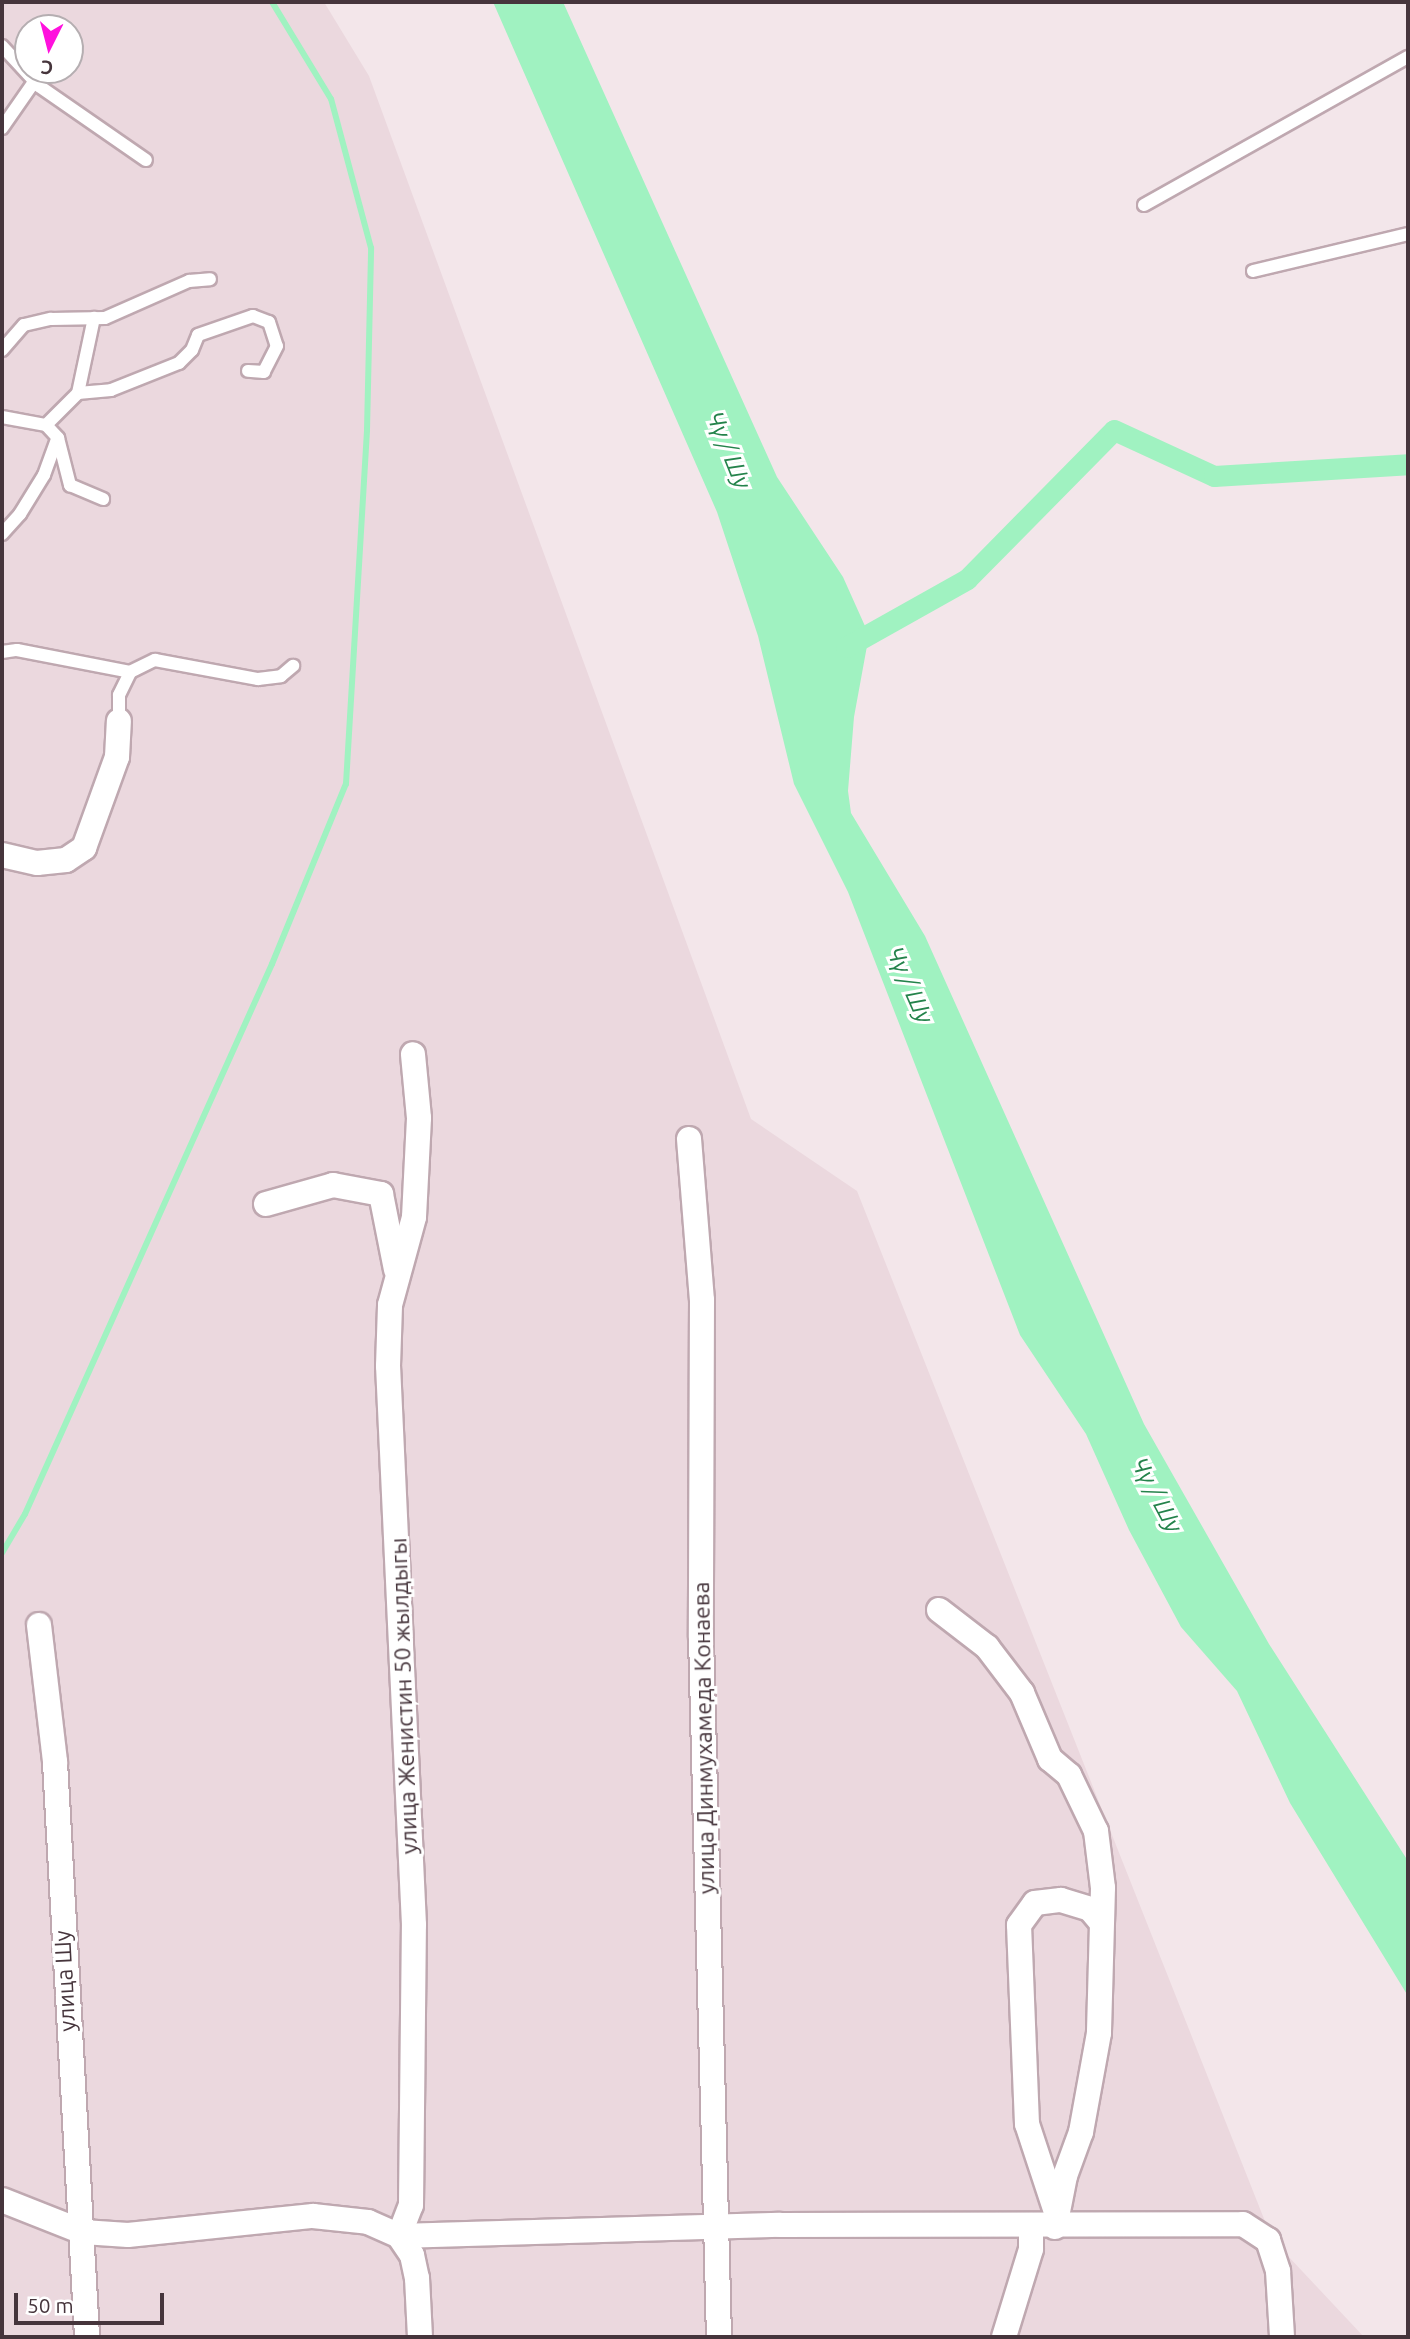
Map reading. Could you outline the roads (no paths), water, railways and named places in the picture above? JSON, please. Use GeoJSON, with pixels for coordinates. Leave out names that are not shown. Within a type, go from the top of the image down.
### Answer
{"type":"FeatureCollection","features":[{"type":"Feature","properties":{"kind":"street"},"geometry":{"type":"LineString","coordinates":[[2,855],[37,863],[66,860],[84,848],[117,758],[118,721]]}},
{"type":"Feature","properties":{"kind":"street","name":"улица Женистин 50 жылдыгы"},"geometry":{"type":"LineString","coordinates":[[399,2236],[411,2205],[414,1925],[388,1366],[396,1270],[410,1245],[415,1217],[419,1118],[413,1054]]}},
{"type":"Feature","properties":{"kind":"street","name":"улица Динмухамеда Конаева"},"geometry":{"type":"LineString","coordinates":[[689,1139],[702,1300],[701,1637],[714,2228],[719,2337]]}},
{"type":"Feature","properties":{"kind":"street"},"geometry":{"type":"LineString","coordinates":[[266,1204],[333,1185],[381,1194],[396,1270]]}},
{"type":"Feature","properties":{"kind":"street"},"geometry":{"type":"LineString","coordinates":[[939,1610],[987,1647],[1022,1693],[1050,1759],[1069,1775],[1085,1803],[1102,1861],[1099,2032],[1081,2132],[1043,2227]]}},
{"type":"Feature","properties":{"kind":"street","name":"улица Шу"},"geometry":{"type":"LineString","coordinates":[[39,1625],[55,1762],[70,2081],[83,2232],[88,2337]]}},
{"type":"Feature","properties":{"kind":"street"},"geometry":{"type":"LineString","coordinates":[[1004,2337],[1031,2249],[1055,2201],[1027,2124],[1018,1925],[1035,1903],[1061,1900],[1090,1909],[1101,1922]]}},
{"type":"Feature","properties":{"kind":"street"},"geometry":{"type":"LineString","coordinates":[[2,2200],[83,2232],[128,2235],[341,2216],[368,2222],[399,2236],[714,2228],[1043,2227],[1186,2221],[1243,2224],[1268,2240],[1278,2271],[1282,2337]]}},
{"type":"Feature","properties":{"kind":"street"},"geometry":{"type":"LineString","coordinates":[[399,2236],[412,2255],[417,2278],[419,2337]]}},
{"type":"Feature","properties":{"kind":"lane"},"geometry":{"type":"LineString","coordinates":[[2,46],[14,60]]}},
{"type":"Feature","properties":{"kind":"lane"},"geometry":{"type":"LineString","coordinates":[[1144,205],[1408,57]]}},
{"type":"Feature","properties":{"kind":"lane"},"geometry":{"type":"LineString","coordinates":[[2,128],[33,84]]}},
{"type":"Feature","properties":{"kind":"lane"},"geometry":{"type":"LineString","coordinates":[[37,84],[146,160]]}},
{"type":"Feature","properties":{"kind":"lane"},"geometry":{"type":"LineString","coordinates":[[1252,271],[1408,234]]}},
{"type":"Feature","properties":{"kind":"lane"},"geometry":{"type":"LineString","coordinates":[[2,350],[24,325],[51,319],[105,318],[189,281],[210,278]]}},
{"type":"Feature","properties":{"kind":"lane"},"geometry":{"type":"LineString","coordinates":[[78,393],[111,390],[179,363],[192,350],[198,335],[253,316],[269,322],[277,346],[264,372],[248,371]]}},
{"type":"Feature","properties":{"kind":"lane"},"geometry":{"type":"LineString","coordinates":[[46,425],[78,393],[94,318]]}},
{"type":"Feature","properties":{"kind":"lane"},"geometry":{"type":"LineString","coordinates":[[2,417],[46,425],[58,438],[70,485],[103,499]]}},
{"type":"Feature","properties":{"kind":"lane"},"geometry":{"type":"LineString","coordinates":[[2,534],[44,475],[58,438]]}},
{"type":"Feature","properties":{"kind":"lane"},"geometry":{"type":"LineString","coordinates":[[2,652],[17,650],[130,672],[155,660],[258,679],[281,676],[293,666]]}},
{"type":"Feature","properties":{"kind":"lane"},"geometry":{"type":"LineString","coordinates":[[118,721],[119,695],[130,672]]}},
{"type":"Feature","properties":{"kind":"water","name":"Чү / Шу"},"geometry":{"type":"Polygon","coordinates":[[[493,2],[563,2],[777,477],[843,577],[869,635],[854,717],[848,791],[851,813],[925,936],[1144,1424],[1269,1644],[1408,1861],[1408,1996],[1290,1803],[1237,1691],[1181,1627],[1129,1530],[1086,1434],[1020,1335],[848,892],[794,784],[758,636],[717,512],[493,2]]]}},
{"type":"Feature","properties":{"kind":"waterway"},"geometry":{"type":"LineString","coordinates":[[2,1553],[25,1514],[272,964],[346,784],[367,430],[371,248],[331,99],[272,2]]}},
{"type":"Feature","properties":{"kind":"waterway"},"geometry":{"type":"LineString","coordinates":[[846,647],[967,579],[1114,430],[1214,476],[1408,464]]}}]}
